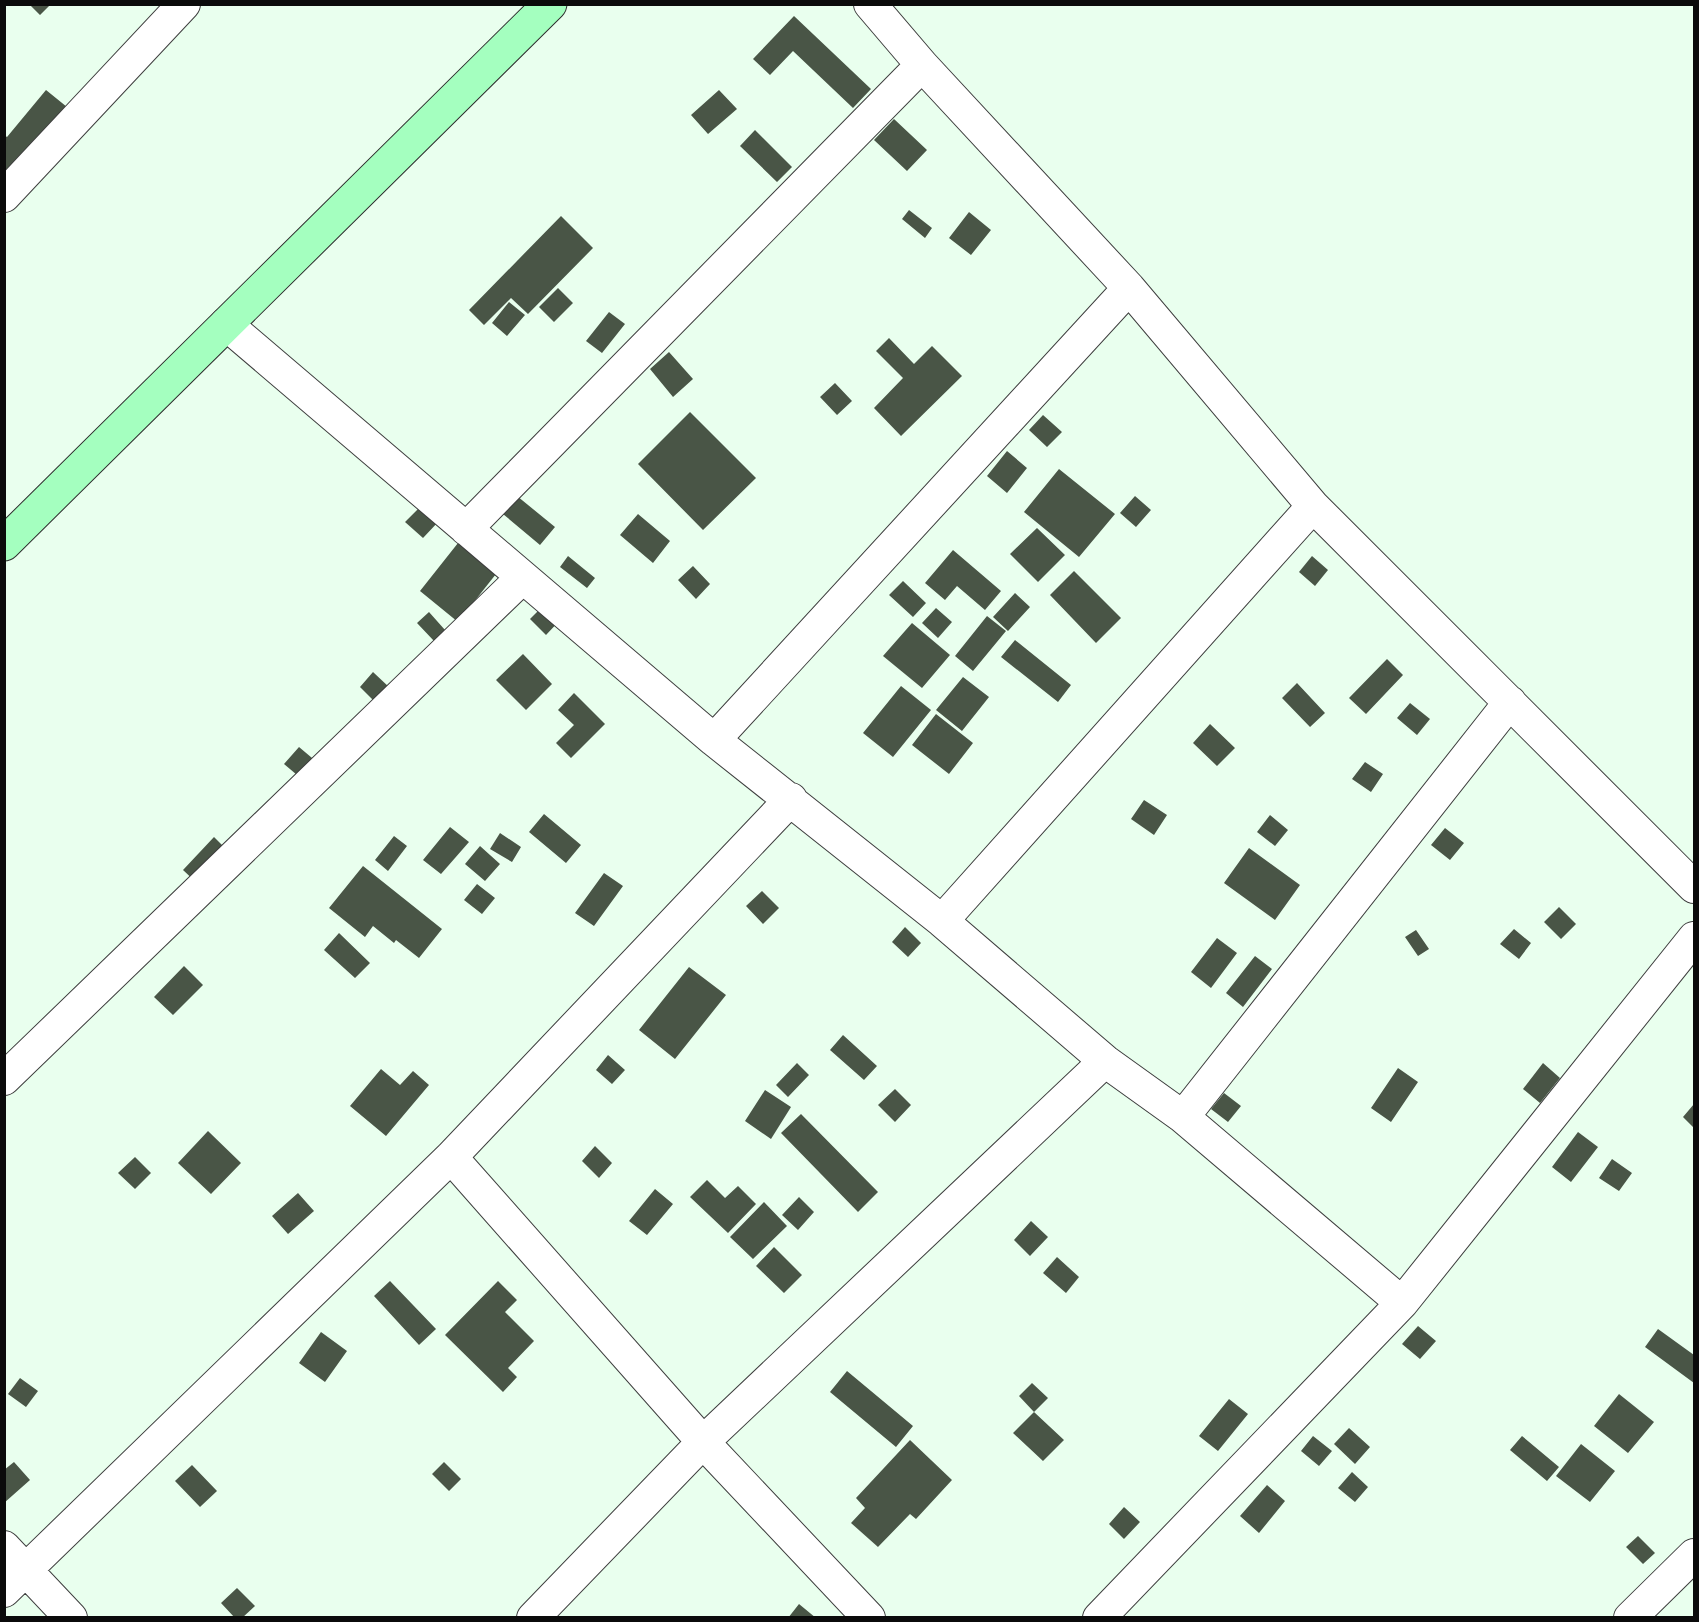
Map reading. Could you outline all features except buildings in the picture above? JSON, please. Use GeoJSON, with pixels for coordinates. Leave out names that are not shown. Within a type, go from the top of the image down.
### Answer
{"type":"FeatureCollection","features":[{"type":"Feature","properties":{"kind":"street"},"geometry":{"type":"LineString","coordinates":[[4,196],[184,4]]}},
{"type":"Feature","properties":{"kind":"street"},"geometry":{"type":"LineString","coordinates":[[4,544],[550,4]]}},
{"type":"Feature","properties":{"kind":"street"},"geometry":{"type":"LineString","coordinates":[[870,4],[922,65],[1129,288],[1313,506],[1695,887]]}},
{"type":"Feature","properties":{"kind":"street"},"geometry":{"type":"LineString","coordinates":[[466,529],[922,65]]}},
{"type":"Feature","properties":{"kind":"street"},"geometry":{"type":"LineString","coordinates":[[714,740],[1129,288]]}},
{"type":"Feature","properties":{"kind":"street"},"geometry":{"type":"LineString","coordinates":[[226,324],[714,740],[942,921],[1106,1061],[1183,1117],[1402,1303]]}},
{"type":"Feature","properties":{"kind":"street"},"geometry":{"type":"LineString","coordinates":[[942,921],[1313,506]]}},
{"type":"Feature","properties":{"kind":"street"},"geometry":{"type":"LineString","coordinates":[[4,1079],[523,577]]}},
{"type":"Feature","properties":{"kind":"street"},"geometry":{"type":"LineString","coordinates":[[1183,1117],[1510,702]]}},
{"type":"Feature","properties":{"kind":"street"},"geometry":{"type":"LineString","coordinates":[[15,1581],[451,1157],[790,799]]}},
{"type":"Feature","properties":{"kind":"street"},"geometry":{"type":"LineString","coordinates":[[1099,1617],[1402,1303],[1695,938]]}},
{"type":"Feature","properties":{"kind":"street"},"geometry":{"type":"LineString","coordinates":[[533,1617],[703,1442],[1106,1061]]}},
{"type":"Feature","properties":{"kind":"street"},"geometry":{"type":"LineString","coordinates":[[451,1157],[703,1442],[869,1617]]}},
{"type":"Feature","properties":{"kind":"street"},"geometry":{"type":"LineString","coordinates":[[4,1547],[15,1581],[71,1617]]}},
{"type":"Feature","properties":{"kind":"street"},"geometry":{"type":"LineString","coordinates":[[1638,1615],[1695,1555]]}}]}
